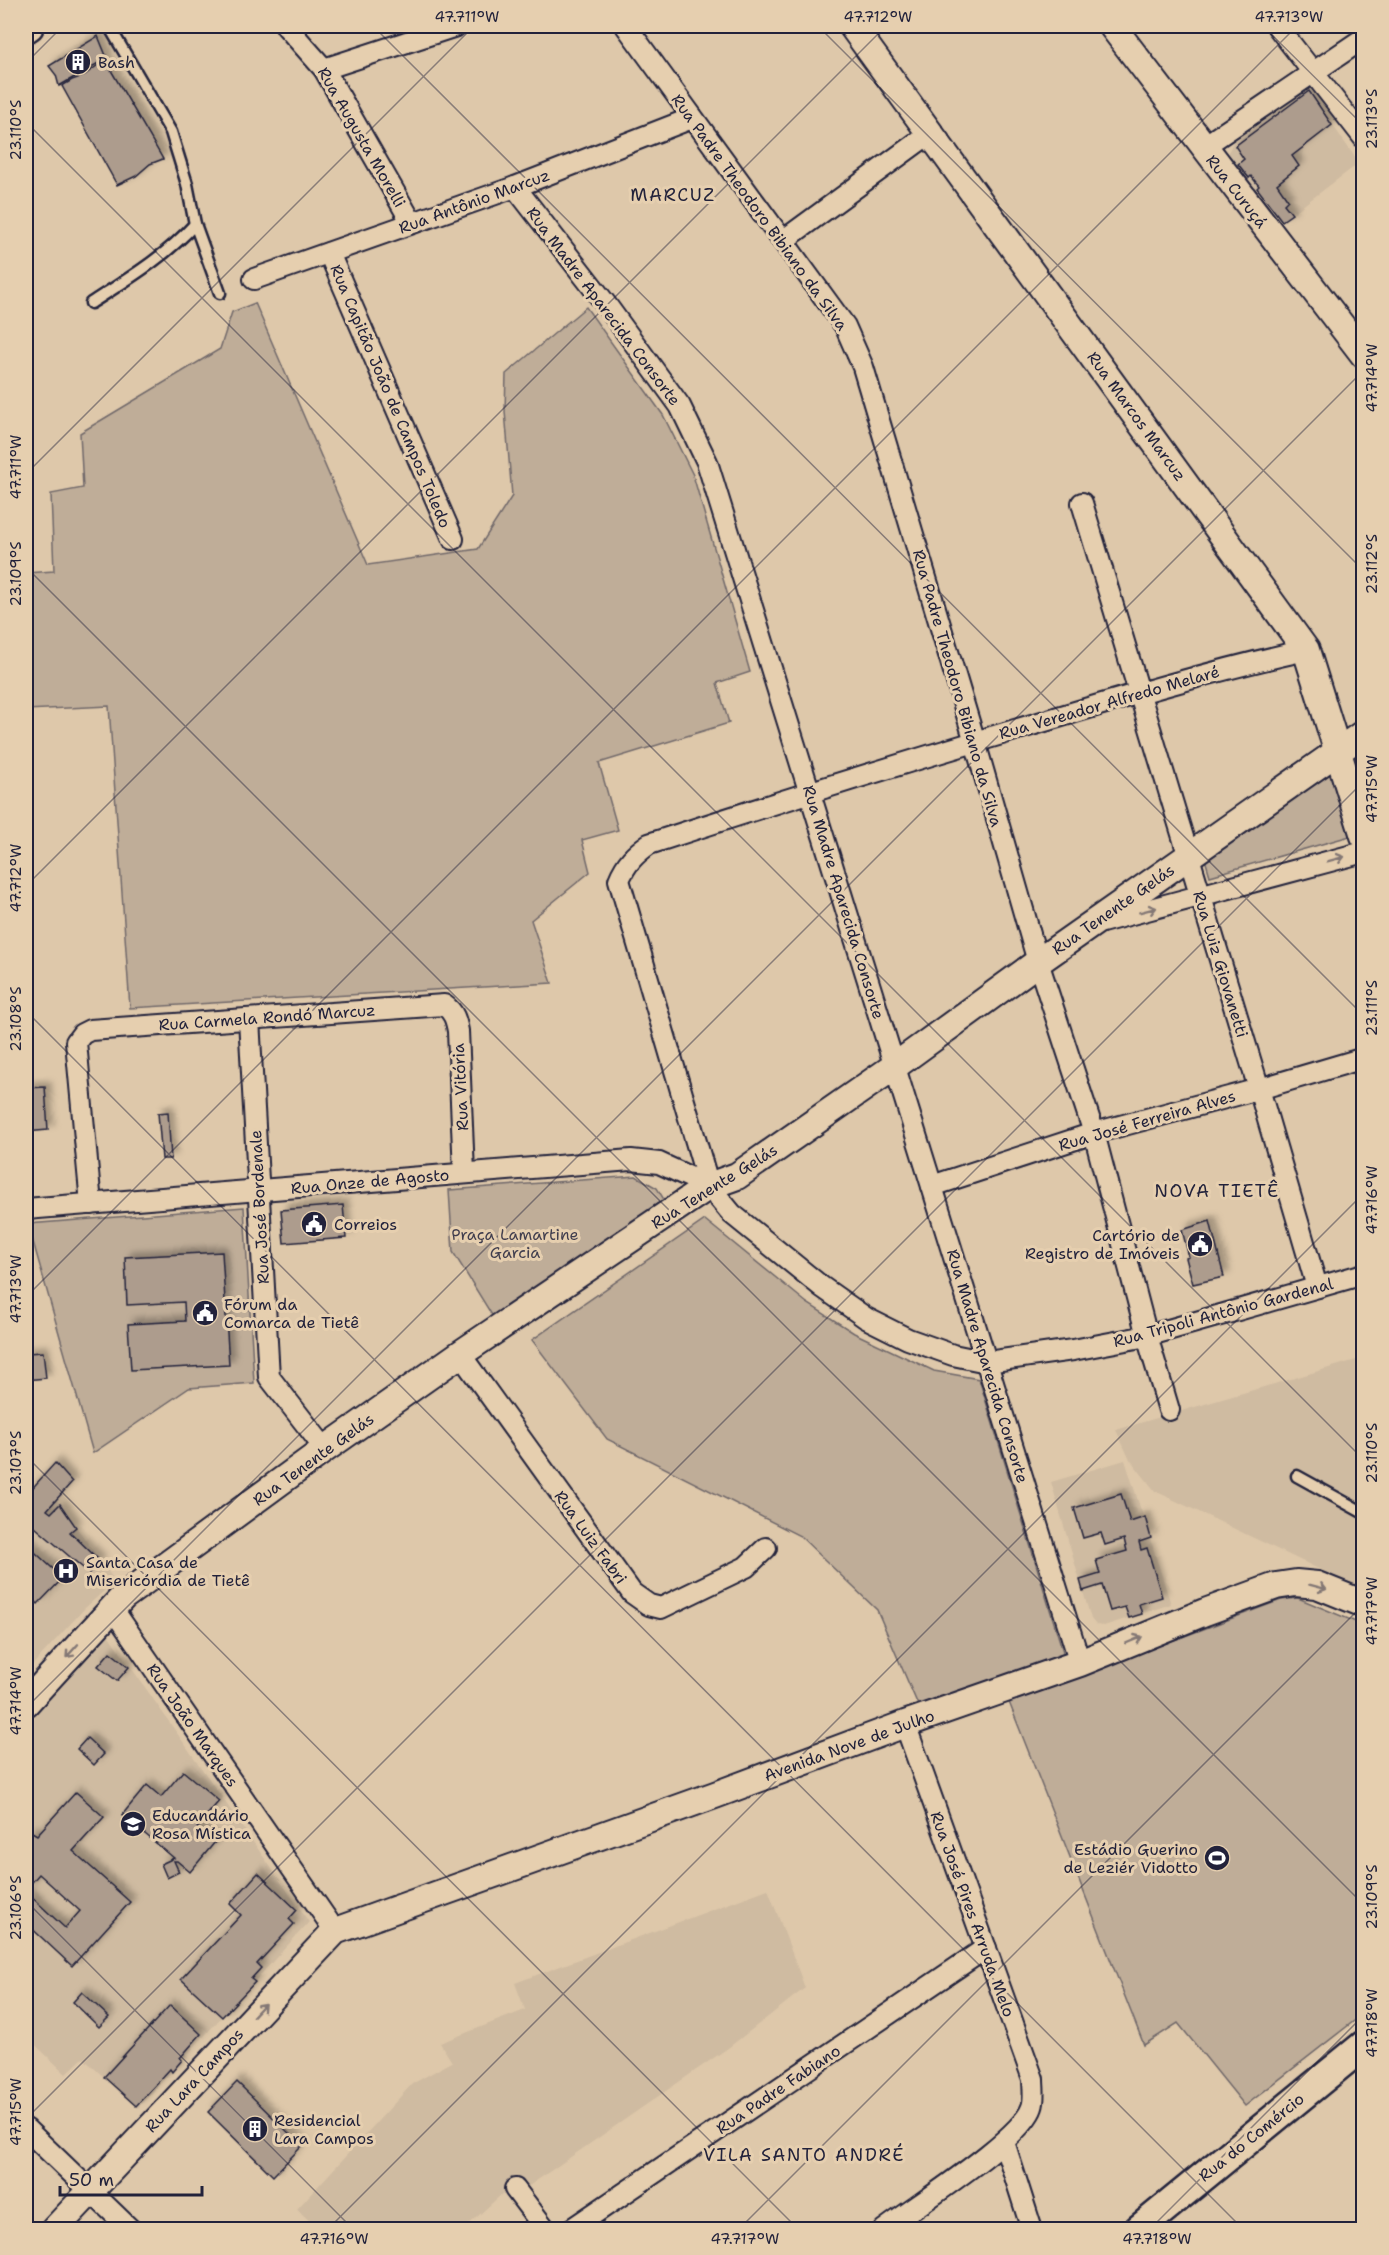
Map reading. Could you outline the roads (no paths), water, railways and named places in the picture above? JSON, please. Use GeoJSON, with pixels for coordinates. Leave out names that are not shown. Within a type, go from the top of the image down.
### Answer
{"type":"FeatureCollection","features":[{"type":"Feature","properties":{"kind":"main road","name":"Rua do Comércio"},"geometry":{"type":"LineString","coordinates":[[1138,2229],[1364,2045]]}},
{"type":"Feature","properties":{"kind":"street","name":"Rua Augusta Morelli"},"geometry":{"type":"LineString","coordinates":[[286,26],[324,69],[412,223]]}},
{"type":"Feature","properties":{"kind":"street"},"geometry":{"type":"LineString","coordinates":[[324,69],[456,26]]}},
{"type":"Feature","properties":{"kind":"street","name":"Rua Padre Theodoro Bibiano da Silva"},"geometry":{"type":"LineString","coordinates":[[626,26],[845,326],[863,367],[1038,962],[1094,1133],[1168,1410]]}},
{"type":"Feature","properties":{"kind":"street","name":"Rua Marcos Marcuz"},"geometry":{"type":"LineString","coordinates":[[852,26],[1306,650],[1364,836]]}},
{"type":"Feature","properties":{"kind":"street","name":"Rua Curuçá"},"geometry":{"type":"LineString","coordinates":[[1112,26],[1364,355]]}},
{"type":"Feature","properties":{"kind":"street"},"geometry":{"type":"LineString","coordinates":[[1277,26],[1364,138]]}},
{"type":"Feature","properties":{"kind":"street"},"geometry":{"type":"LineString","coordinates":[[1203,147],[1364,38]]}},
{"type":"Feature","properties":{"kind":"street","name":"Rua Antônio Marcuz"},"geometry":{"type":"LineString","coordinates":[[254,279],[515,187],[692,118]]}},
{"type":"Feature","properties":{"kind":"street"},"geometry":{"type":"LineString","coordinates":[[784,240],[930,133]]}},
{"type":"Feature","properties":{"kind":"street","name":"Rua Madre Aparecida Consorte"},"geometry":{"type":"LineString","coordinates":[[515,187],[605,303],[680,406],[707,462],[1080,1663]]}},
{"type":"Feature","properties":{"kind":"street","name":"Rua Capitão João de Campos Toledo"},"geometry":{"type":"LineString","coordinates":[[329,254],[453,539]]}},
{"type":"Feature","properties":{"kind":"street","name":"Rua Luiz Giovanetti"},"geometry":{"type":"LineString","coordinates":[[1082,503],[1260,1089],[1317,1287]]}},
{"type":"Feature","properties":{"kind":"street","name":"Rua Vereador Alfredo Melaré"},"geometry":{"type":"LineString","coordinates":[[709,1186],[620,880],[625,866],[635,854],[649,844],[810,792],[1139,693],[1237,665],[1306,650]]}},
{"type":"Feature","properties":{"kind":"street","name":"Rua Tenente Gelás"},"geometry":{"type":"LineString","coordinates":[[26,1703],[123,1597],[325,1449],[460,1354],[709,1186],[737,1176],[895,1066],[1188,855],[1364,733]]}},
{"type":"Feature","properties":{"kind":"street"},"geometry":{"type":"LineString","coordinates":[[1091,925],[1364,852]]}},
{"type":"Feature","properties":{"kind":"street","name":"Rua Carmela Rondó Marcuz"},"geometry":{"type":"LineString","coordinates":[[91,1204],[76,1042],[90,1030],[444,1005]]}},
{"type":"Feature","properties":{"kind":"street","name":"Rua Vitória"},"geometry":{"type":"LineString","coordinates":[[444,1005],[451,1010],[458,1031],[464,1173]]}},
{"type":"Feature","properties":{"kind":"street","name":"Rua José Bordenale"},"geometry":{"type":"LineString","coordinates":[[249,1019],[269,1377],[325,1449]]}},
{"type":"Feature","properties":{"kind":"street","name":"Rua José Ferreira Alves"},"geometry":{"type":"LineString","coordinates":[[932,1186],[1094,1133],[1260,1089],[1364,1058]]}},
{"type":"Feature","properties":{"kind":"street","name":"Rua Onze de Agosto"},"geometry":{"type":"LineString","coordinates":[[26,1209],[631,1160],[659,1163],[709,1186]]}},
{"type":"Feature","properties":{"kind":"street","name":"Rua Tripoli Antônio Gardenal"},"geometry":{"type":"LineString","coordinates":[[709,1186],[732,1214],[822,1287],[866,1318],[908,1339],[953,1355],[987,1362],[1073,1350],[1147,1336],[1364,1274]]}},
{"type":"Feature","properties":{"kind":"street","name":"Rua Luiz Fabri"},"geometry":{"type":"LineString","coordinates":[[460,1354],[632,1593],[649,1605],[661,1608],[746,1567],[766,1548]]}},
{"type":"Feature","properties":{"kind":"street","name":"Avenida Nove de Julho"},"geometry":{"type":"LineString","coordinates":[[335,1931],[715,1795],[905,1724],[1080,1663],[1176,1623],[1276,1586],[1296,1583],[1317,1585],[1364,1604]]}},
{"type":"Feature","properties":{"kind":"street","name":"Rua João Marques"},"geometry":{"type":"LineString","coordinates":[[112,1608],[335,1931]]}},
{"type":"Feature","properties":{"kind":"street","name":"Rua José Pires Arruda Melo"},"geometry":{"type":"LineString","coordinates":[[905,1724],[1033,2079],[1033,2105],[1024,2123],[1004,2142]]}},
{"type":"Feature","properties":{"kind":"street","name":"Rua Lara Campos"},"geometry":{"type":"LineString","coordinates":[[54,2229],[335,1931]]}},
{"type":"Feature","properties":{"kind":"street","name":"Rua Padre Fabiano"},"geometry":{"type":"LineString","coordinates":[[570,2229],[986,1948]]}},
{"type":"Feature","properties":{"kind":"street"},"geometry":{"type":"LineString","coordinates":[[26,2130],[131,2229]]}},
{"type":"Feature","properties":{"kind":"street"},"geometry":{"type":"LineString","coordinates":[[884,2229],[1004,2142],[1032,2229]]}},
{"type":"Feature","properties":{"kind":"street"},"geometry":{"type":"LineString","coordinates":[[515,2189],[546,2229]]}},
{"type":"Feature","properties":{"kind":"lane"},"geometry":{"type":"LineString","coordinates":[[109,26],[171,132],[187,184],[195,224],[220,293]]}},
{"type":"Feature","properties":{"kind":"lane"},"geometry":{"type":"LineString","coordinates":[[91,303],[161,257],[195,224]]}},
{"type":"Feature","properties":{"kind":"lane"},"geometry":{"type":"LineString","coordinates":[[1297,1476],[1364,1513]]}},
{"type":"Feature","properties":{"kind":"place","name":"Bash"},"geometry":{"type":"Point","coordinates":[78,62]}},
{"type":"Feature","properties":{"kind":"place","name":"Correios"},"geometry":{"type":"Point","coordinates":[314,1224]}},
{"type":"Feature","properties":{"kind":"place","name":"Cartório de Registro de Imóveis"},"geometry":{"type":"Point","coordinates":[1200,1244]}},
{"type":"Feature","properties":{"kind":"place","name":"Fórum da Comarca de Tietê"},"geometry":{"type":"Point","coordinates":[205,1313]}},
{"type":"Feature","properties":{"kind":"place","name":"Santa Casa de Misericórdia de Tietê"},"geometry":{"type":"Point","coordinates":[66,1571]}},
{"type":"Feature","properties":{"kind":"place","name":"Educandário Rosa Mística"},"geometry":{"type":"Point","coordinates":[133,1824]}},
{"type":"Feature","properties":{"kind":"place","name":"Estádio Guerino de Leziér Vidotto"},"geometry":{"type":"Point","coordinates":[1217,1858]}},
{"type":"Feature","properties":{"kind":"place","name":"Residencial Lara Campos"},"geometry":{"type":"Point","coordinates":[255,2129]}},
{"type":"Feature","properties":{"kind":"district","name":"MARCUZ"},"geometry":{"type":"Point","coordinates":[673,195]}},
{"type":"Feature","properties":{"kind":"district","name":"NOVA TIETÊ"},"geometry":{"type":"Point","coordinates":[1217,1191]}},
{"type":"Feature","properties":{"kind":"district","name":"VILA SANTO ANDRÉ"},"geometry":{"type":"Point","coordinates":[804,2155]}},
{"type":"Feature","properties":{"kind":"park label","name":"Praça Lamartine Garcia"},"geometry":{"type":"Point","coordinates":[515,1243]}}]}
